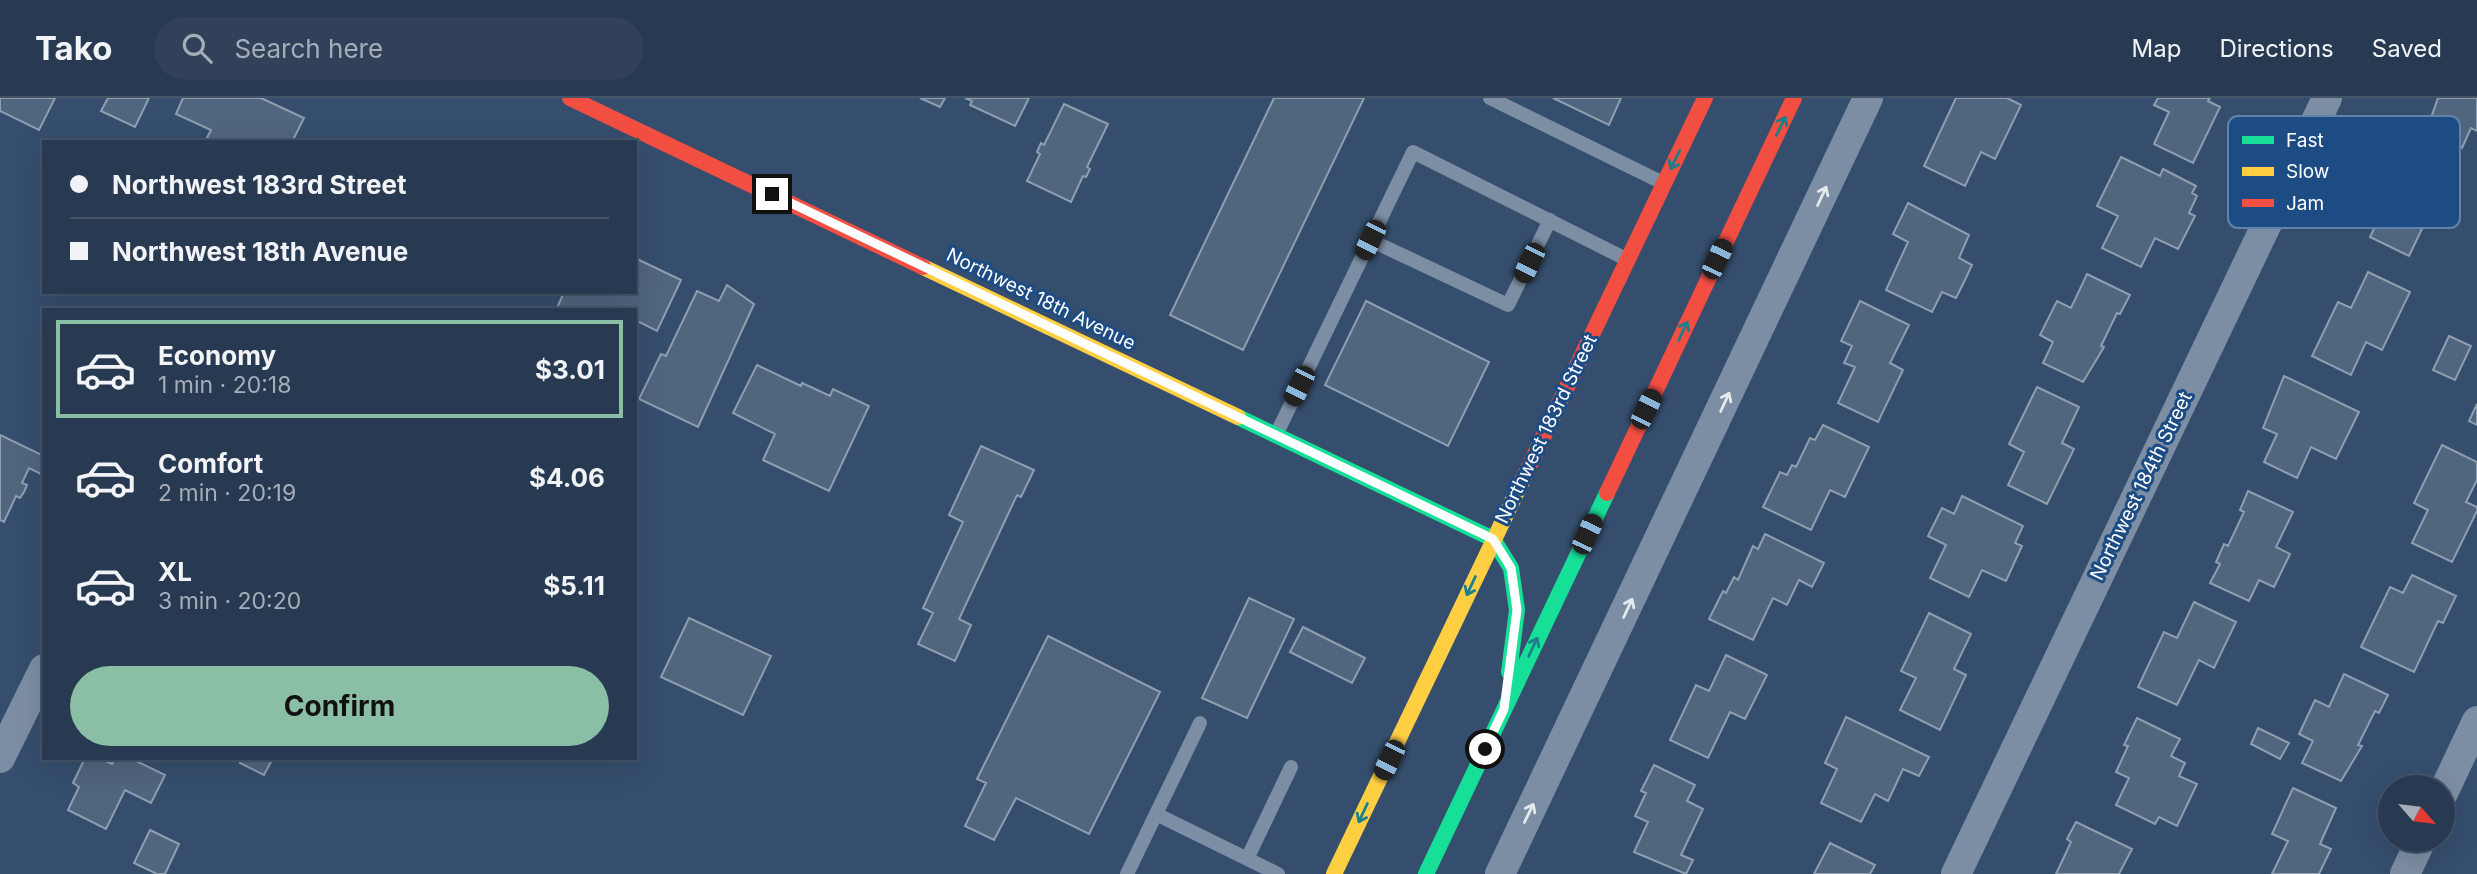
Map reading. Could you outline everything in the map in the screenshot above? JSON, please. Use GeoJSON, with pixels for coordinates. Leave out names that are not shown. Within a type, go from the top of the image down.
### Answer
{"type":"FeatureCollection","features":[{"type":"Feature","properties":{"kind":"main road","name":"Northwest 18th Avenue"},"geometry":{"type":"LineString","coordinates":[[570,98],[1493,539]]}},
{"type":"Feature","properties":{"kind":"main road","name":"Northwest 183rd Street"},"geometry":{"type":"LineString","coordinates":[[1334,874],[1705,98]]}},
{"type":"Feature","properties":{"kind":"main road"},"geometry":{"type":"LineString","coordinates":[[1426,874],[1794,98]]}},
{"type":"Feature","properties":{"kind":"main road"},"geometry":{"type":"LineString","coordinates":[[1493,539],[1511,568],[1517,610],[1504,709]]}},
{"type":"Feature","properties":{"kind":"street"},"geometry":{"type":"LineString","coordinates":[[1500,874],[1868,98]]}},
{"type":"Feature","properties":{"kind":"street","name":"Northwest 184th Street"},"geometry":{"type":"LineString","coordinates":[[2318,116],[2327,98]]}},
{"type":"Feature","properties":{"kind":"street","name":"Northwest 184th Street"},"geometry":{"type":"LineString","coordinates":[[1956,874],[2265,228]]}},
{"type":"Feature","properties":{"kind":"street"},"geometry":{"type":"LineString","coordinates":[[0,758],[42,673]]}},
{"type":"Feature","properties":{"kind":"street"},"geometry":{"type":"LineString","coordinates":[[2452,775],[2477,721]]}},
{"type":"Feature","properties":{"kind":"street"},"geometry":{"type":"LineString","coordinates":[[2405,874],[2415,852]]}},
{"type":"Feature","properties":{"kind":"lane"},"geometry":{"type":"LineString","coordinates":[[1490,98],[1664,183]]}},
{"type":"Feature","properties":{"kind":"lane"},"geometry":{"type":"LineString","coordinates":[[1276,435],[1413,152],[1628,260]]}},
{"type":"Feature","properties":{"kind":"lane"},"geometry":{"type":"LineString","coordinates":[[1370,240],[1508,305],[1550,220]]}},
{"type":"Feature","properties":{"kind":"lane"},"geometry":{"type":"LineString","coordinates":[[1127,874],[1200,723]]}},
{"type":"Feature","properties":{"kind":"lane"},"geometry":{"type":"LineString","coordinates":[[1247,859],[1291,767]]}},
{"type":"Feature","properties":{"kind":"lane"},"geometry":{"type":"LineString","coordinates":[[1156,814],[1278,874]]}},
{"type":"Feature","properties":{"kind":"building"},"geometry":{"type":"Polygon","coordinates":[[[0,98],[55,98],[39,130],[0,111],[0,98]]]}},
{"type":"Feature","properties":{"kind":"building"},"geometry":{"type":"Polygon","coordinates":[[[108,98],[149,98],[135,127],[101,111],[108,98]]]}},
{"type":"Feature","properties":{"kind":"building"},"geometry":{"type":"Polygon","coordinates":[[[183,98],[261,98],[304,118],[293,140],[206,140],[211,130],[176,114],[183,98]]]}},
{"type":"Feature","properties":{"kind":"building"},"geometry":{"type":"Polygon","coordinates":[[[920,98],[945,98],[940,107],[920,98]]]}},
{"type":"Feature","properties":{"kind":"building"},"geometry":{"type":"Polygon","coordinates":[[[965,98],[1029,98],[1015,126],[970,105],[972,101],[965,98]]]}},
{"type":"Feature","properties":{"kind":"building"},"geometry":{"type":"Polygon","coordinates":[[[1274,98],[1364,98],[1243,350],[1170,315],[1274,98]]]}},
{"type":"Feature","properties":{"kind":"building"},"geometry":{"type":"Polygon","coordinates":[[[1553,98],[1621,98],[1609,125],[1553,98]]]}},
{"type":"Feature","properties":{"kind":"building"},"geometry":{"type":"Polygon","coordinates":[[[1956,98],[2007,98],[2021,105],[1995,159],[1981,152],[1965,186],[1924,166],[1956,98]]]}},
{"type":"Feature","properties":{"kind":"building"},"geometry":{"type":"Polygon","coordinates":[[[2158,98],[2210,98],[2208,101],[2220,107],[2193,163],[2154,144],[2169,112],[2154,105],[2158,98]]]}},
{"type":"Feature","properties":{"kind":"building"},"geometry":{"type":"Polygon","coordinates":[[[2438,98],[2477,98],[2477,131],[2471,128],[2462,148],[2460,116],[2432,116],[2438,98]]]}},
{"type":"Feature","properties":{"kind":"building"},"geometry":{"type":"Polygon","coordinates":[[[1064,104],[1108,124],[1087,167],[1090,169],[1086,177],[1083,176],[1071,202],[1027,181],[1040,154],[1037,152],[1041,143],[1044,145],[1064,104]]]}},
{"type":"Feature","properties":{"kind":"building"},"geometry":{"type":"Polygon","coordinates":[[[2121,157],[2160,176],[2163,169],[2196,186],[2192,193],[2197,196],[2189,213],[2195,216],[2178,249],[2155,238],[2141,267],[2102,248],[2118,216],[2097,206],[2121,157]]]}},
{"type":"Feature","properties":{"kind":"building"},"geometry":{"type":"Polygon","coordinates":[[[1908,203],[1969,235],[1959,258],[1972,265],[1964,282],[1956,298],[1942,292],[1932,312],[1886,290],[1908,242],[1893,234],[1908,203]]]}},
{"type":"Feature","properties":{"kind":"building"},"geometry":{"type":"Polygon","coordinates":[[[2374,228],[2422,228],[2409,256],[2370,237],[2374,228]]]}},
{"type":"Feature","properties":{"kind":"building"},"geometry":{"type":"Polygon","coordinates":[[[637,259],[681,280],[657,331],[637,321],[637,308],[557,308],[563,294],[637,294],[637,259]]]}},
{"type":"Feature","properties":{"kind":"building"},"geometry":{"type":"Polygon","coordinates":[[[2368,272],[2410,292],[2382,350],[2366,342],[2351,375],[2312,356],[2338,302],[2351,308],[2368,272]]]}},
{"type":"Feature","properties":{"kind":"building"},"geometry":{"type":"Polygon","coordinates":[[[2087,274],[2130,295],[2120,314],[2117,313],[2101,346],[2104,347],[2083,382],[2043,363],[2053,342],[2040,335],[2057,301],[2071,308],[2087,274]]]}},
{"type":"Feature","properties":{"kind":"building"},"geometry":{"type":"Polygon","coordinates":[[[727,285],[754,304],[698,427],[639,399],[661,354],[666,356],[697,291],[719,301],[727,285]]]}},
{"type":"Feature","properties":{"kind":"building"},"geometry":{"type":"Polygon","coordinates":[[[1366,301],[1489,362],[1448,446],[1325,385],[1366,301]]]}},
{"type":"Feature","properties":{"kind":"building"},"geometry":{"type":"Polygon","coordinates":[[[1860,301],[1909,325],[1890,363],[1903,370],[1878,422],[1838,403],[1855,367],[1844,363],[1852,346],[1841,341],[1860,301]]]}},
{"type":"Feature","properties":{"kind":"building"},"geometry":{"type":"Polygon","coordinates":[[[2449,336],[2471,346],[2455,380],[2433,370],[2449,336]]]}},
{"type":"Feature","properties":{"kind":"building"},"geometry":{"type":"Polygon","coordinates":[[[757,365],[801,386],[802,383],[830,396],[833,389],[869,406],[829,491],[763,460],[775,434],[733,413],[757,365]]]}},
{"type":"Feature","properties":{"kind":"building"},"geometry":{"type":"Polygon","coordinates":[[[2284,376],[2359,412],[2336,459],[2311,447],[2297,478],[2264,462],[2277,434],[2263,428],[2284,376]]]}},
{"type":"Feature","properties":{"kind":"building"},"geometry":{"type":"Polygon","coordinates":[[[2037,387],[2079,407],[2062,443],[2074,449],[2047,504],[2008,485],[2024,452],[2009,444],[2037,387]]]}},
{"type":"Feature","properties":{"kind":"building"},"geometry":{"type":"Polygon","coordinates":[[[2477,404],[2477,425],[2469,421],[2477,404]]]}},
{"type":"Feature","properties":{"kind":"building"},"geometry":{"type":"Polygon","coordinates":[[[1823,425],[1869,447],[1845,497],[1830,490],[1811,530],[1763,507],[1780,472],[1787,475],[1792,465],[1796,467],[1810,438],[1815,440],[1823,425]]]}},
{"type":"Feature","properties":{"kind":"building"},"geometry":{"type":"Polygon","coordinates":[[[0,435],[42,455],[42,474],[29,468],[22,483],[27,485],[24,492],[20,498],[16,496],[4,522],[0,520],[0,435]]]}},
{"type":"Feature","properties":{"kind":"building"},"geometry":{"type":"Polygon","coordinates":[[[2442,445],[2477,462],[2477,480],[2466,502],[2477,507],[2477,511],[2452,562],[2412,543],[2428,510],[2414,503],[2442,445]]]}},
{"type":"Feature","properties":{"kind":"building"},"geometry":{"type":"Polygon","coordinates":[[[981,446],[1034,470],[1021,497],[1017,495],[959,619],[971,625],[955,661],[918,644],[933,613],[923,608],[963,522],[949,515],[981,446]]]}},
{"type":"Feature","properties":{"kind":"building"},"geometry":{"type":"Polygon","coordinates":[[[2248,491],[2293,512],[2276,547],[2290,554],[2274,587],[2259,580],[2249,601],[2210,583],[2220,564],[2216,562],[2224,544],[2228,546],[2244,512],[2240,510],[2248,491]]]}},
{"type":"Feature","properties":{"kind":"building"},"geometry":{"type":"Polygon","coordinates":[[[1962,496],[2023,526],[2015,543],[2022,546],[2006,581],[1982,570],[1969,597],[1930,578],[1946,545],[1928,536],[1942,508],[1954,514],[1962,496]]]}},
{"type":"Feature","properties":{"kind":"building"},"geometry":{"type":"Polygon","coordinates":[[[1765,534],[1824,563],[1812,587],[1799,580],[1787,605],[1773,598],[1753,640],[1709,619],[1723,591],[1726,593],[1734,577],[1738,580],[1753,546],[1758,549],[1765,534]]]}},
{"type":"Feature","properties":{"kind":"building"},"geometry":{"type":"Polygon","coordinates":[[[2412,575],[2456,596],[2443,623],[2438,621],[2414,672],[2361,647],[2390,587],[2403,593],[2412,575]]]}},
{"type":"Feature","properties":{"kind":"building"},"geometry":{"type":"Polygon","coordinates":[[[1249,598],[1294,619],[1247,718],[1202,698],[1249,598]]]}},
{"type":"Feature","properties":{"kind":"building"},"geometry":{"type":"Polygon","coordinates":[[[2194,602],[2236,622],[2214,668],[2199,660],[2177,705],[2138,687],[2164,632],[2177,638],[2194,602]]]}},
{"type":"Feature","properties":{"kind":"building"},"geometry":{"type":"Polygon","coordinates":[[[1929,613],[1971,634],[1954,669],[1966,675],[1940,730],[1900,710],[1916,678],[1901,671],[1929,613]]]}},
{"type":"Feature","properties":{"kind":"building"},"geometry":{"type":"Polygon","coordinates":[[[689,618],[771,656],[743,715],[661,677],[689,618]]]}},
{"type":"Feature","properties":{"kind":"building"},"geometry":{"type":"Polygon","coordinates":[[[1303,627],[1365,658],[1352,683],[1290,652],[1303,627]]]}},
{"type":"Feature","properties":{"kind":"building"},"geometry":{"type":"Polygon","coordinates":[[[1048,636],[1160,692],[1089,834],[1016,798],[994,840],[965,826],[986,783],[977,779],[1048,636]]]}},
{"type":"Feature","properties":{"kind":"building"},"geometry":{"type":"Polygon","coordinates":[[[1726,655],[1767,675],[1745,719],[1730,712],[1708,758],[1670,740],[1696,685],[1709,691],[1726,655]]]}},
{"type":"Feature","properties":{"kind":"building"},"geometry":{"type":"Polygon","coordinates":[[[2344,674],[2388,695],[2379,713],[2375,711],[2358,745],[2362,746],[2341,781],[2302,763],[2313,741],[2299,734],[2315,700],[2329,707],[2344,674]]]}},
{"type":"Feature","properties":{"kind":"building"},"geometry":{"type":"Polygon","coordinates":[[[1846,717],[1929,757],[1919,776],[1903,769],[1888,801],[1875,794],[1861,822],[1821,803],[1837,769],[1825,763],[1846,717]]]}},
{"type":"Feature","properties":{"kind":"building"},"geometry":{"type":"Polygon","coordinates":[[[2137,718],[2180,739],[2171,756],[2185,763],[2179,776],[2197,784],[2177,826],[2159,817],[2155,824],[2116,805],[2129,778],[2116,772],[2128,746],[2124,745],[2137,718]]]}},
{"type":"Feature","properties":{"kind":"building"},"geometry":{"type":"Polygon","coordinates":[[[2258,728],[2289,743],[2280,759],[2251,744],[2258,728]]]}},
{"type":"Feature","properties":{"kind":"building"},"geometry":{"type":"Polygon","coordinates":[[[84,760],[103,760],[112,764],[114,760],[134,760],[165,775],[151,803],[125,790],[106,829],[68,810],[79,787],[73,783],[84,760]]]}},
{"type":"Feature","properties":{"kind":"building"},"geometry":{"type":"Polygon","coordinates":[[[242,760],[272,760],[264,775],[240,763],[242,760]]]}},
{"type":"Feature","properties":{"kind":"building"},"geometry":{"type":"Polygon","coordinates":[[[1654,765],[1695,785],[1687,801],[1703,809],[1681,855],[1693,860],[1686,874],[1634,852],[1648,822],[1635,816],[1646,793],[1641,791],[1654,765]]]}},
{"type":"Feature","properties":{"kind":"building"},"geometry":{"type":"Polygon","coordinates":[[[2293,788],[2336,808],[2320,844],[2331,849],[2319,874],[2272,874],[2288,841],[2272,834],[2293,788]]]}},
{"type":"Feature","properties":{"kind":"building"},"geometry":{"type":"Polygon","coordinates":[[[2076,822],[2132,849],[2119,874],[2056,874],[2071,842],[2067,839],[2076,822]]]}},
{"type":"Feature","properties":{"kind":"building"},"geometry":{"type":"Polygon","coordinates":[[[150,830],[179,844],[165,874],[157,874],[134,863],[150,830]]]}},
{"type":"Feature","properties":{"kind":"building"},"geometry":{"type":"Polygon","coordinates":[[[1830,843],[1875,865],[1870,874],[1814,874],[1830,843]]]}},
{"type":"Feature","properties":{"kind":"traffic: fast"},"geometry":{"type":"LineString","coordinates":[[1238,417],[1493,539]]}},
{"type":"Feature","properties":{"kind":"traffic: fast"},"geometry":{"type":"LineString","coordinates":[[1426,874],[1607,493]]}},
{"type":"Feature","properties":{"kind":"traffic: fast"},"geometry":{"type":"LineString","coordinates":[[1493,539],[1511,568],[1517,610],[1509,672]]}},
{"type":"Feature","properties":{"kind":"traffic: slow"},"geometry":{"type":"LineString","coordinates":[[923,267],[1238,417]]}},
{"type":"Feature","properties":{"kind":"traffic: slow"},"geometry":{"type":"LineString","coordinates":[[1334,874],[1523,479]]}},
{"type":"Feature","properties":{"kind":"traffic: jam"},"geometry":{"type":"LineString","coordinates":[[570,98],[923,267]]}},
{"type":"Feature","properties":{"kind":"traffic: jam"},"geometry":{"type":"LineString","coordinates":[[1523,479],[1705,98]]}},
{"type":"Feature","properties":{"kind":"traffic: jam"},"geometry":{"type":"LineString","coordinates":[[1607,493],[1794,98]]}},
{"type":"Feature","properties":{"kind":"route"},"geometry":{"type":"LineString","coordinates":[[772,194],[1493,539],[1511,568],[1517,610],[1504,709],[1485,749]]}}]}
